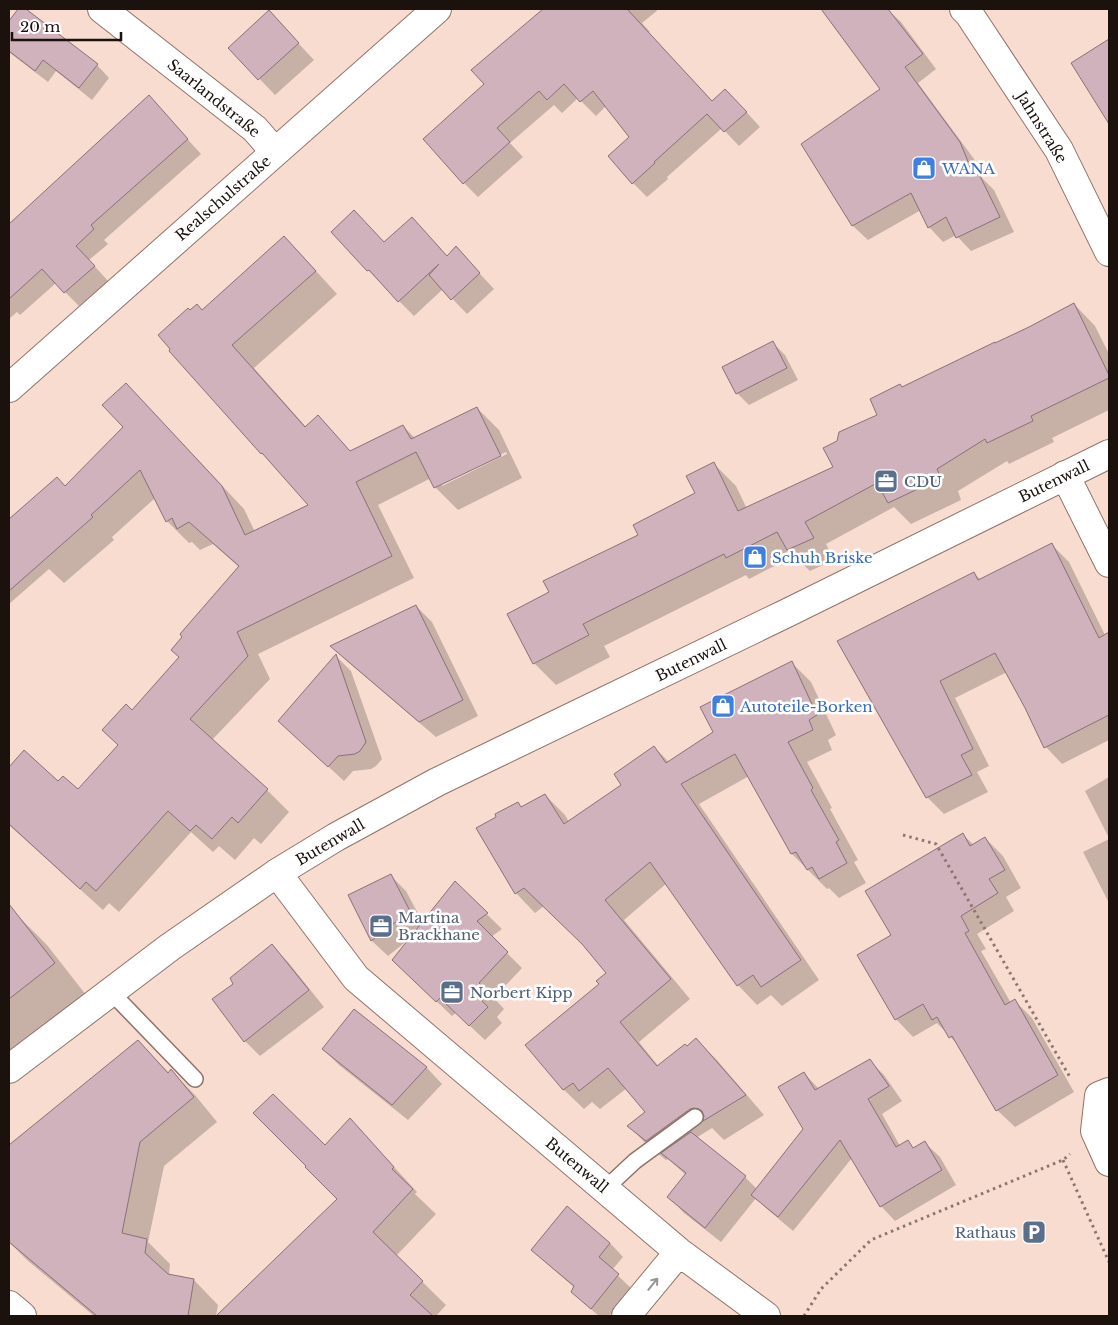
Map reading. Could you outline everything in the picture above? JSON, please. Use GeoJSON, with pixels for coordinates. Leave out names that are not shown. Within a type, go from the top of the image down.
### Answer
{"type":"FeatureCollection","features":[{"type":"Feature","properties":{"kind":"street","name":"Saarlandstraße"},"geometry":{"type":"LineString","coordinates":[[102,9],[255,129],[275,152]]}},
{"type":"Feature","properties":{"kind":"street","name":"Realschulstraße"},"geometry":{"type":"LineString","coordinates":[[9,388],[438,9]]}},
{"type":"Feature","properties":{"kind":"street","name":"Jahnstraße"},"geometry":{"type":"LineString","coordinates":[[964,9],[1059,150],[1109,252]]}},
{"type":"Feature","properties":{"kind":"street","name":"Butenwall"},"geometry":{"type":"LineString","coordinates":[[9,1070],[170,947],[277,872],[336,837],[437,782],[770,622],[1109,454]]}},
{"type":"Feature","properties":{"kind":"street"},"geometry":{"type":"LineString","coordinates":[[1066,475],[1109,562]]}},
{"type":"Feature","properties":{"kind":"street","name":"Butenwall"},"geometry":{"type":"LineString","coordinates":[[277,872],[356,978],[679,1252],[766,1316]]}},
{"type":"Feature","properties":{"kind":"street"},"geometry":{"type":"LineString","coordinates":[[1104,1094],[1095,1131],[1109,1162]]}},
{"type":"Feature","properties":{"kind":"street"},"geometry":{"type":"LineString","coordinates":[[626,1316],[679,1252]]}},
{"type":"Feature","properties":{"kind":"street"},"geometry":{"type":"LineString","coordinates":[[9,1305],[22,1316]]}},
{"type":"Feature","properties":{"kind":"lane"},"geometry":{"type":"LineString","coordinates":[[111,992],[195,1079]]}},
{"type":"Feature","properties":{"kind":"lane"},"geometry":{"type":"LineString","coordinates":[[605,1189],[635,1161],[695,1117]]}},
{"type":"Feature","properties":{"kind":"path"},"geometry":{"type":"LineString","coordinates":[[902,835],[936,844],[1071,1080],[1104,1094]]}},
{"type":"Feature","properties":{"kind":"path"},"geometry":{"type":"LineString","coordinates":[[804,1316],[821,1289],[871,1240],[1063,1160],[1095,1131]]}},
{"type":"Feature","properties":{"kind":"path"},"geometry":{"type":"LineString","coordinates":[[1063,1160],[1109,1262]]}},
{"type":"Feature","properties":{"kind":"building"},"geometry":{"type":"Polygon","coordinates":[[[18,9],[26,9],[98,64],[79,88],[43,60],[35,71],[9,51],[9,21],[18,9]]]}},
{"type":"Feature","properties":{"kind":"building"},"geometry":{"type":"Polygon","coordinates":[[[543,9],[627,9],[712,101],[725,89],[747,112],[724,132],[707,114],[632,184],[608,156],[629,137],[593,91],[580,102],[564,84],[547,100],[539,91],[497,128],[510,142],[463,184],[423,139],[484,84],[471,70],[543,9]]]}},
{"type":"Feature","properties":{"kind":"building"},"geometry":{"type":"Polygon","coordinates":[[[821,9],[888,9],[923,54],[905,67],[960,142],[974,176],[979,174],[1000,217],[956,238],[946,217],[928,228],[911,193],[852,226],[801,144],[880,89],[821,9]]]}},
{"type":"Feature","properties":{"kind":"building"},"geometry":{"type":"Polygon","coordinates":[[[269,10],[299,43],[258,80],[228,48],[269,10]]]}},
{"type":"Feature","properties":{"kind":"building"},"geometry":{"type":"Polygon","coordinates":[[[1109,39],[1109,124],[1071,63],[1109,39]]]}},
{"type":"Feature","properties":{"kind":"building"},"geometry":{"type":"Polygon","coordinates":[[[149,95],[188,139],[91,225],[94,229],[76,246],[95,266],[64,293],[42,269],[9,299],[9,224],[149,95]]]}},
{"type":"Feature","properties":{"kind":"building"},"geometry":{"type":"Polygon","coordinates":[[[354,210],[384,242],[412,217],[447,256],[456,246],[480,273],[451,300],[429,275],[439,264],[398,302],[331,232],[354,210]]]}},
{"type":"Feature","properties":{"kind":"building"},"geometry":{"type":"Polygon","coordinates":[[[284,236],[316,271],[232,345],[305,427],[318,415],[350,451],[403,425],[411,439],[477,407],[501,456],[434,488],[416,452],[356,482],[392,556],[237,632],[248,656],[190,719],[268,789],[238,823],[232,817],[212,839],[196,825],[190,831],[168,811],[96,891],[86,882],[80,889],[9,824],[9,767],[24,750],[58,781],[63,776],[78,789],[118,745],[102,730],[126,704],[132,710],[179,657],[171,650],[182,637],[180,634],[239,566],[189,522],[177,529],[172,518],[166,522],[140,470],[91,515],[93,517],[9,591],[9,519],[57,477],[65,486],[123,427],[102,405],[126,383],[222,486],[245,535],[308,505],[169,351],[170,349],[158,335],[188,308],[190,310],[197,304],[202,310],[284,236]]]}},
{"type":"Feature","properties":{"kind":"building"},"geometry":{"type":"Polygon","coordinates":[[[1074,303],[1109,378],[1031,416],[1033,421],[987,443],[985,439],[937,469],[941,478],[888,503],[877,483],[805,522],[814,538],[787,550],[777,532],[726,558],[724,554],[583,624],[589,635],[533,664],[507,614],[549,592],[543,581],[638,535],[633,525],[695,493],[686,476],[714,462],[738,511],[833,467],[823,448],[837,441],[839,432],[877,415],[870,399],[900,384],[902,387],[1029,327],[1074,303]]]}},
{"type":"Feature","properties":{"kind":"building"},"geometry":{"type":"Polygon","coordinates":[[[773,341],[787,368],[736,394],[722,367],[773,341]]]}},
{"type":"Feature","properties":{"kind":"building"},"geometry":{"type":"Polygon","coordinates":[[[1052,543],[1099,638],[1109,632],[1109,715],[1044,748],[995,653],[940,681],[973,749],[961,755],[972,775],[926,798],[837,641],[974,572],[978,580],[1052,543]]]}},
{"type":"Feature","properties":{"kind":"building"},"geometry":{"type":"Polygon","coordinates":[[[416,605],[463,700],[419,722],[330,646],[416,605]]]}},
{"type":"Feature","properties":{"kind":"building"},"geometry":{"type":"Polygon","coordinates":[[[336,654],[366,742],[360,751],[355,754],[338,756],[328,767],[278,721],[336,654]]]}},
{"type":"Feature","properties":{"kind":"building"},"geometry":{"type":"Polygon","coordinates":[[[792,661],[817,715],[809,720],[813,730],[788,742],[813,788],[811,790],[839,840],[836,842],[847,863],[819,879],[812,867],[807,870],[796,852],[791,854],[735,754],[681,784],[801,960],[761,987],[753,975],[737,986],[650,862],[605,900],[671,979],[620,1022],[657,1066],[685,1044],[687,1046],[696,1038],[746,1095],[703,1121],[702,1111],[694,1108],[690,1109],[646,1141],[627,1126],[645,1112],[608,1068],[579,1091],[573,1083],[563,1090],[525,1045],[599,984],[596,981],[606,973],[582,944],[524,888],[515,894],[476,828],[496,817],[495,814],[518,802],[521,807],[545,794],[564,824],[621,785],[614,774],[654,746],[666,763],[713,732],[700,707],[792,661]]]}},
{"type":"Feature","properties":{"kind":"building"},"geometry":{"type":"Polygon","coordinates":[[[963,833],[970,846],[985,837],[1005,870],[989,879],[998,893],[961,916],[969,931],[965,933],[1005,1005],[1015,999],[1058,1075],[996,1111],[952,1036],[949,1038],[937,1017],[932,1020],[923,1004],[895,1020],[857,955],[891,935],[865,891],[963,833]]]}},
{"type":"Feature","properties":{"kind":"building"},"geometry":{"type":"Polygon","coordinates":[[[391,874],[410,911],[371,941],[348,895],[391,874]]]}},
{"type":"Feature","properties":{"kind":"building"},"geometry":{"type":"Polygon","coordinates":[[[455,881],[488,913],[477,921],[508,952],[479,983],[490,993],[482,1001],[488,1007],[469,1026],[440,998],[436,1002],[392,960],[455,881]]]}},
{"type":"Feature","properties":{"kind":"building"},"geometry":{"type":"Polygon","coordinates":[[[9,904],[55,963],[9,999],[9,904]]]}},
{"type":"Feature","properties":{"kind":"building"},"geometry":{"type":"Polygon","coordinates":[[[272,944],[309,990],[244,1042],[212,999],[233,984],[230,978],[272,944]]]}},
{"type":"Feature","properties":{"kind":"building"},"geometry":{"type":"Polygon","coordinates":[[[354,1009],[427,1067],[392,1105],[322,1049],[354,1009]]]}},
{"type":"Feature","properties":{"kind":"building"},"geometry":{"type":"Polygon","coordinates":[[[138,1040],[168,1073],[171,1069],[194,1097],[140,1142],[122,1233],[147,1239],[145,1253],[168,1274],[194,1279],[188,1316],[97,1316],[9,1242],[9,1145],[138,1040]]]}},
{"type":"Feature","properties":{"kind":"building"},"geometry":{"type":"Polygon","coordinates":[[[870,1059],[889,1086],[868,1099],[896,1147],[908,1140],[913,1148],[925,1141],[942,1170],[880,1207],[840,1140],[778,1217],[751,1195],[803,1129],[778,1087],[804,1072],[815,1090],[870,1059]]]}},
{"type":"Feature","properties":{"kind":"building"},"geometry":{"type":"Polygon","coordinates":[[[273,1094],[325,1145],[350,1118],[394,1167],[392,1169],[413,1189],[373,1232],[423,1281],[410,1295],[433,1316],[216,1316],[337,1199],[253,1113],[273,1094]]]}},
{"type":"Feature","properties":{"kind":"building"},"geometry":{"type":"Polygon","coordinates":[[[691,1132],[746,1176],[705,1228],[667,1197],[686,1173],[661,1153],[691,1132]]]}},
{"type":"Feature","properties":{"kind":"building"},"geometry":{"type":"Polygon","coordinates":[[[567,1206],[610,1243],[599,1257],[619,1274],[591,1309],[571,1292],[574,1286],[531,1250],[567,1206]]]}},
{"type":"Feature","properties":{"kind":"place","name":"WANA"},"geometry":{"type":"Point","coordinates":[924,168]}},
{"type":"Feature","properties":{"kind":"place","name":"CDU"},"geometry":{"type":"Point","coordinates":[886,481]}},
{"type":"Feature","properties":{"kind":"place","name":"Schuh Briske"},"geometry":{"type":"Point","coordinates":[755,557]}},
{"type":"Feature","properties":{"kind":"place","name":"Autoteile-Borken"},"geometry":{"type":"Point","coordinates":[723,706]}},
{"type":"Feature","properties":{"kind":"place","name":"Martina Brackhane"},"geometry":{"type":"Point","coordinates":[381,926]}},
{"type":"Feature","properties":{"kind":"place","name":"Norbert Kipp"},"geometry":{"type":"Point","coordinates":[452,992]}},
{"type":"Feature","properties":{"kind":"place","name":"Rathaus"},"geometry":{"type":"Point","coordinates":[1034,1232]}}]}
